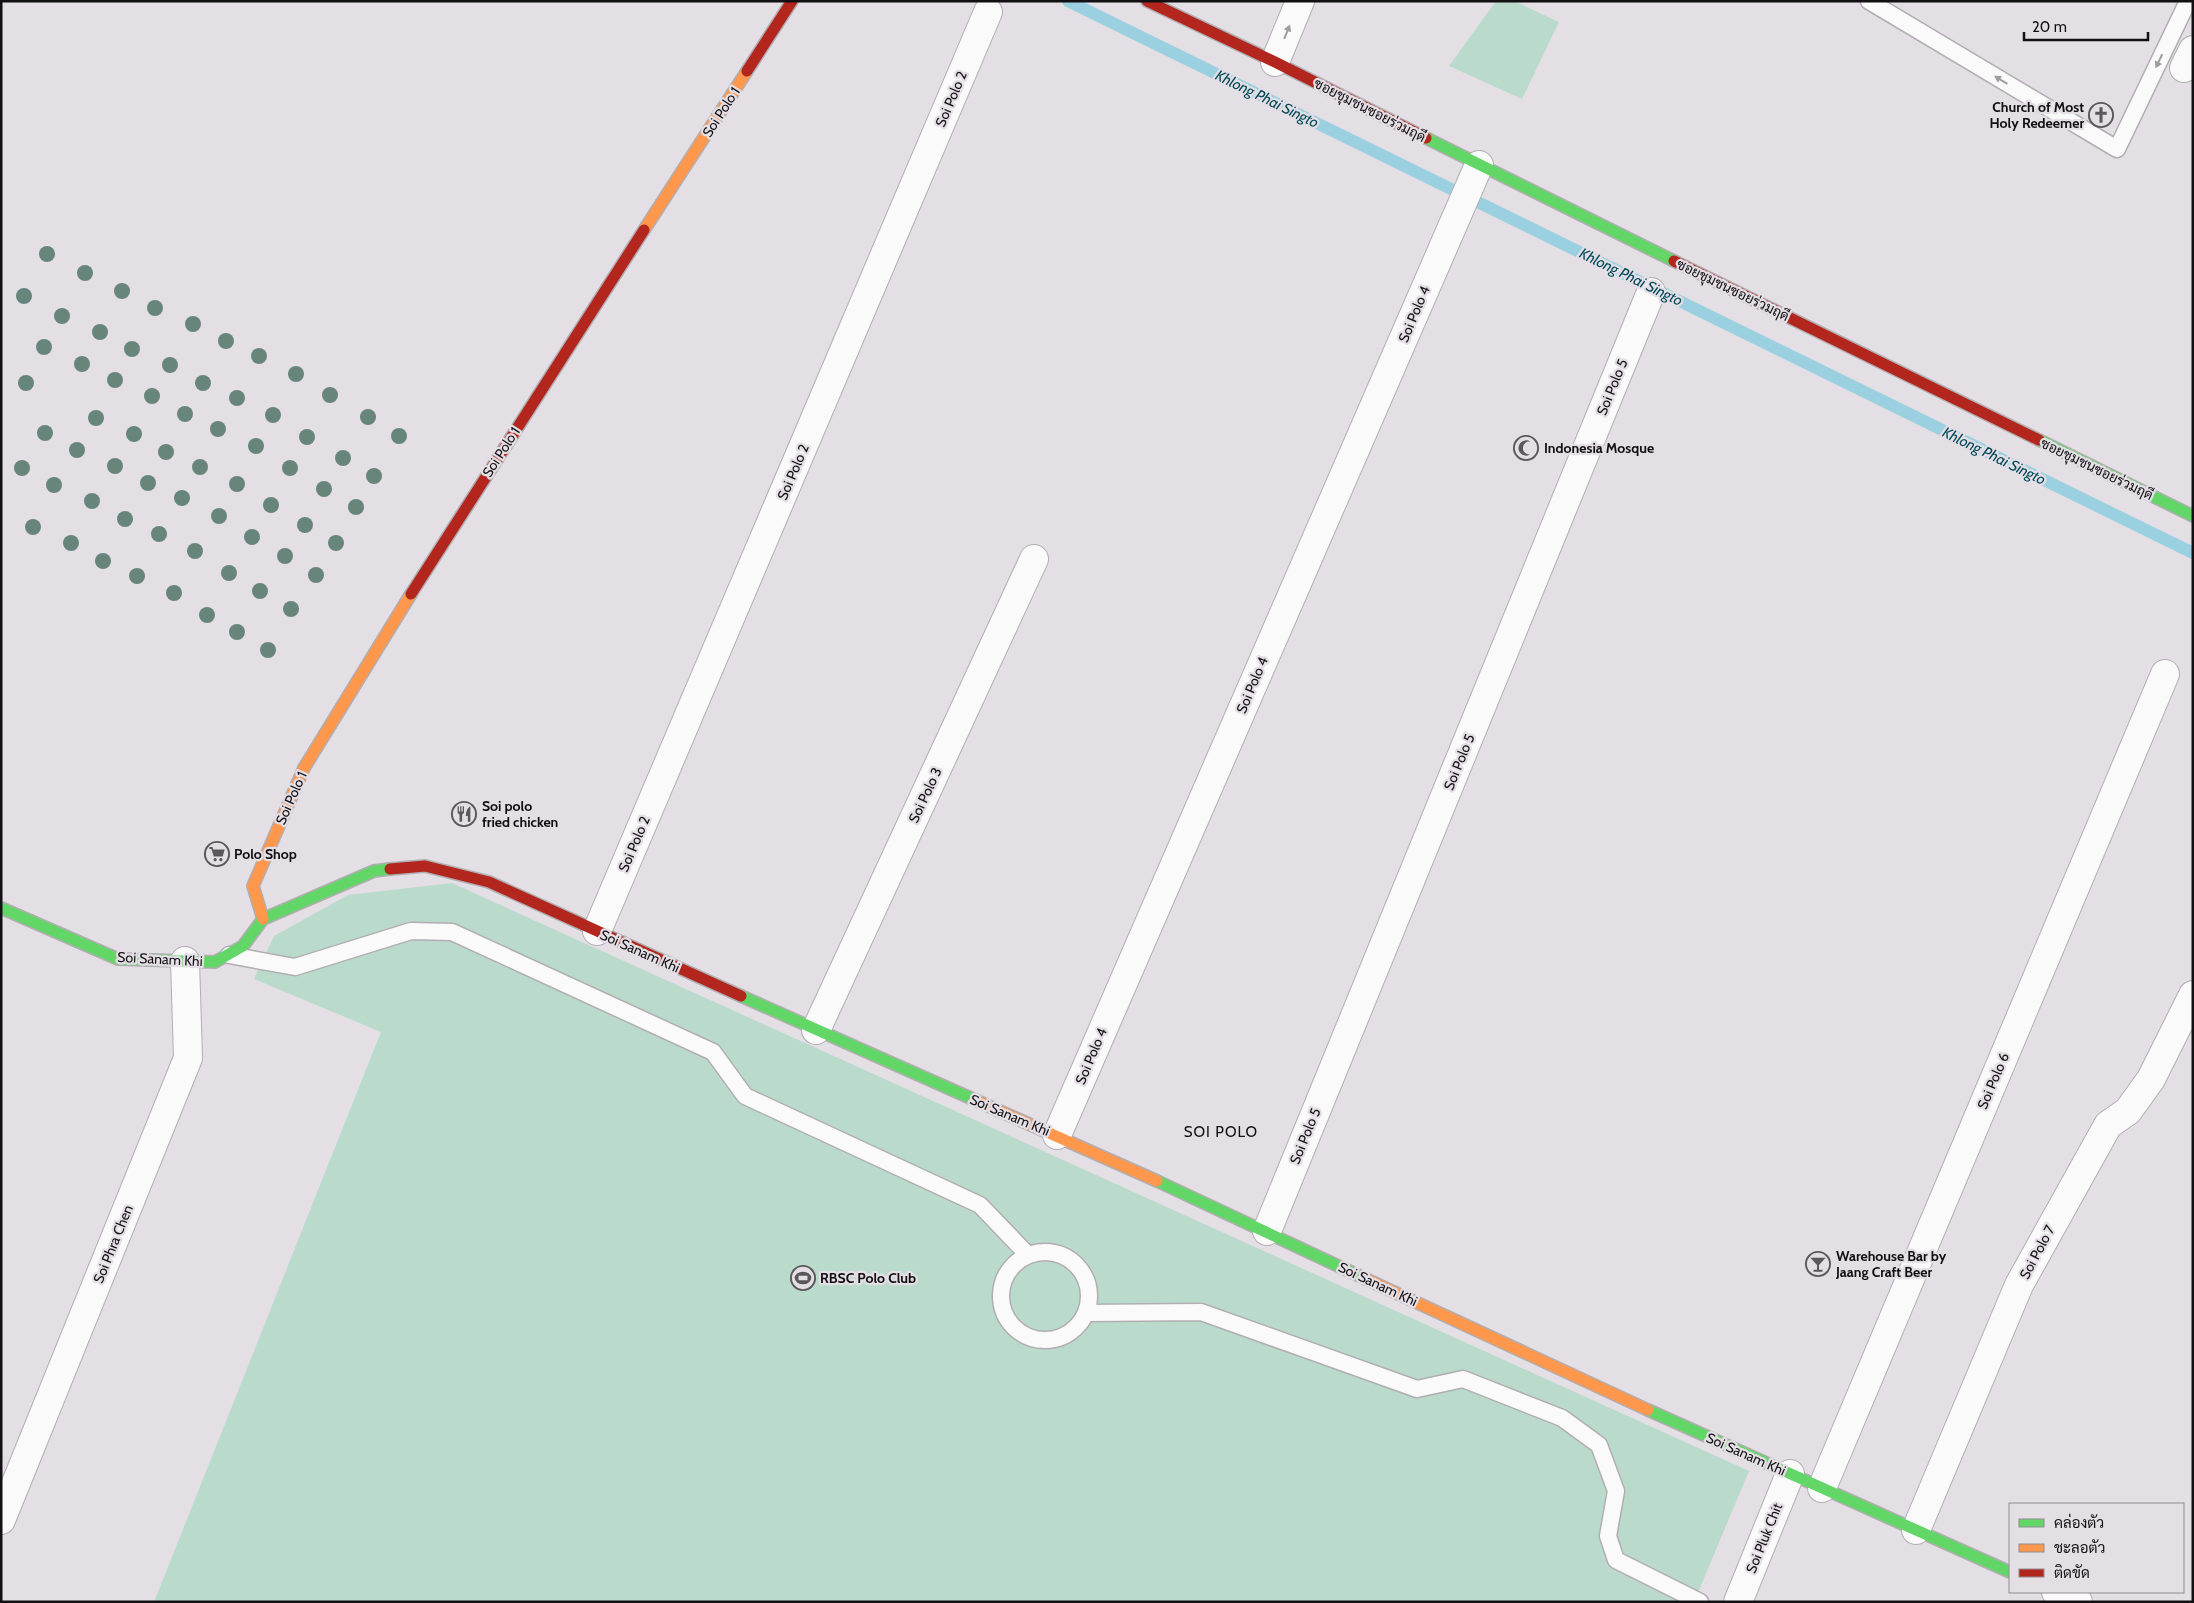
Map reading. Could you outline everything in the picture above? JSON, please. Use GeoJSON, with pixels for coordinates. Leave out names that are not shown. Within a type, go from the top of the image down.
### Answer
{"type":"FeatureCollection","features":[{"type":"Feature","properties":{"kind":"street","name":"Soi Polo 1"},"geometry":{"type":"LineString","coordinates":[[263,919],[253,886],[304,768],[469,501],[792,1]]}},
{"type":"Feature","properties":{"kind":"street","name":"ซอยชุมชนซอยร่วมฤดี"},"geometry":{"type":"LineString","coordinates":[[1147,1],[1275,62],[1474,176],[2193,516]]}},
{"type":"Feature","properties":{"kind":"street"},"geometry":{"type":"LineString","coordinates":[[1275,62],[1300,1]]}},
{"type":"Feature","properties":{"kind":"street","name":"Soi Polo 2"},"geometry":{"type":"LineString","coordinates":[[597,931],[988,12]]}},
{"type":"Feature","properties":{"kind":"street","name":"Soi Polo 4"},"geometry":{"type":"LineString","coordinates":[[1057,1135],[1474,176]]}},
{"type":"Feature","properties":{"kind":"street","name":"Soi Polo 5"},"geometry":{"type":"LineString","coordinates":[[1267,1231],[1651,292]]}},
{"type":"Feature","properties":{"kind":"street","name":"Soi Polo 3"},"geometry":{"type":"LineString","coordinates":[[816,1030],[1034,559]]}},
{"type":"Feature","properties":{"kind":"street","name":"Soi Polo 6"},"geometry":{"type":"LineString","coordinates":[[1822,1488],[2164,674]]}},
{"type":"Feature","properties":{"kind":"street","name":"Soi Sanam Khi"},"geometry":{"type":"LineString","coordinates":[[1,908],[118,959],[215,962],[243,946],[263,919],[309,897],[374,871],[425,866],[489,882],[816,1030],[1057,1135],[1267,1231],[1553,1367],[2009,1572]]}},
{"type":"Feature","properties":{"kind":"street","name":"Soi Phra Chen"},"geometry":{"type":"LineString","coordinates":[[1,1520],[188,1058],[185,961]]}},
{"type":"Feature","properties":{"kind":"street","name":"Soi Polo 7"},"geometry":{"type":"LineString","coordinates":[[1916,1530],[2019,1285],[2108,1125],[2128,1111],[2151,1079],[2193,996]]}},
{"type":"Feature","properties":{"kind":"street","name":"Soi Pluk Chit"},"geometry":{"type":"LineString","coordinates":[[1738,1602],[1790,1474]]}},
{"type":"Feature","properties":{"kind":"street"},"geometry":{"type":"LineString","coordinates":[[2058,1593],[2078,1602]]}},
{"type":"Feature","properties":{"kind":"lane"},"geometry":{"type":"LineString","coordinates":[[1869,1],[2117,150],[2188,1]]}},
{"type":"Feature","properties":{"kind":"lane"},"geometry":{"type":"LineString","coordinates":[[229,955],[295,967],[411,931],[452,932],[713,1052],[744,1096],[980,1205],[1028,1255]]}},
{"type":"Feature","properties":{"kind":"lane"},"geometry":{"type":"LineString","coordinates":[[1042,1252],[1057,1254],[1070,1260],[1081,1270],[1087,1284],[1089,1299],[1086,1314],[1068,1334],[1055,1339],[1041,1340],[1028,1336],[1015,1328],[1006,1317],[1001,1303],[1001,1288],[1006,1274],[1015,1263],[1028,1255],[1042,1252]]}},
{"type":"Feature","properties":{"kind":"lane"},"geometry":{"type":"LineString","coordinates":[[1086,1314],[1201,1312],[1416,1389],[1463,1379],[1562,1418],[1600,1445],[1616,1491],[1608,1536],[1616,1560],[1700,1602]]}},
{"type":"Feature","properties":{"kind":"green space"},"geometry":{"type":"Polygon","coordinates":[[[1496,1],[1514,1],[1559,22],[1522,99],[1449,66],[1496,1]]]}},
{"type":"Feature","properties":{"kind":"green space","name":"RBSC Polo Club"},"geometry":{"type":"Polygon","coordinates":[[[452,883],[1749,1471],[1694,1602],[154,1602],[381,1032],[254,979],[274,936],[348,895],[452,883]]]}},
{"type":"Feature","properties":{"kind":"waterway","name":"Khlong Phai Singto"},"geometry":{"type":"LineString","coordinates":[[1068,1],[2193,553]]}},
{"type":"Feature","properties":{"kind":"traffic: fast"},"geometry":{"type":"LineString","coordinates":[[1426,138],[1674,261]]}},
{"type":"Feature","properties":{"kind":"traffic: fast"},"geometry":{"type":"LineString","coordinates":[[2039,440],[2193,516]]}},
{"type":"Feature","properties":{"kind":"traffic: fast"},"geometry":{"type":"LineString","coordinates":[[1,908],[118,959],[215,962],[243,946],[263,919],[374,871],[390,869]]}},
{"type":"Feature","properties":{"kind":"traffic: fast"},"geometry":{"type":"LineString","coordinates":[[741,996],[975,1100]]}},
{"type":"Feature","properties":{"kind":"traffic: fast"},"geometry":{"type":"LineString","coordinates":[[1157,1181],[1366,1279]]}},
{"type":"Feature","properties":{"kind":"traffic: fast"},"geometry":{"type":"LineString","coordinates":[[1648,1410],[2009,1572]]}},
{"type":"Feature","properties":{"kind":"traffic: slow"},"geometry":{"type":"LineString","coordinates":[[644,230],[747,71]]}},
{"type":"Feature","properties":{"kind":"traffic: slow"},"geometry":{"type":"LineString","coordinates":[[263,919],[253,886],[304,768],[411,594]]}},
{"type":"Feature","properties":{"kind":"traffic: slow"},"geometry":{"type":"LineString","coordinates":[[975,1100],[1157,1181]]}},
{"type":"Feature","properties":{"kind":"traffic: slow"},"geometry":{"type":"LineString","coordinates":[[1366,1279],[1648,1410]]}},
{"type":"Feature","properties":{"kind":"traffic: jam"},"geometry":{"type":"LineString","coordinates":[[747,71],[792,1]]}},
{"type":"Feature","properties":{"kind":"traffic: jam"},"geometry":{"type":"LineString","coordinates":[[1147,1],[1275,62],[1426,138]]}},
{"type":"Feature","properties":{"kind":"traffic: jam"},"geometry":{"type":"LineString","coordinates":[[411,594],[644,230]]}},
{"type":"Feature","properties":{"kind":"traffic: jam"},"geometry":{"type":"LineString","coordinates":[[1674,261],[2039,440]]}},
{"type":"Feature","properties":{"kind":"traffic: jam"},"geometry":{"type":"LineString","coordinates":[[390,869],[425,866],[489,882],[741,996]]}},
{"type":"Feature","properties":{"kind":"place","name":"Church of Most Holy Redeemer"},"geometry":{"type":"Point","coordinates":[2101,115]}},
{"type":"Feature","properties":{"kind":"place","name":"Indonesia Mosque"},"geometry":{"type":"Point","coordinates":[1526,448]}},
{"type":"Feature","properties":{"kind":"place","name":"Soi polo fried chicken"},"geometry":{"type":"Point","coordinates":[464,814]}},
{"type":"Feature","properties":{"kind":"place","name":"Polo Shop"},"geometry":{"type":"Point","coordinates":[217,854]}},
{"type":"Feature","properties":{"kind":"place","name":"Warehouse Bar by Jaang Craft Beer"},"geometry":{"type":"Point","coordinates":[1818,1264]}},
{"type":"Feature","properties":{"kind":"place","name":"RBSC Polo Club"},"geometry":{"type":"Point","coordinates":[803,1278]}},
{"type":"Feature","properties":{"kind":"district","name":"SOI POLO"},"geometry":{"type":"Point","coordinates":[1221,1132]}}]}
